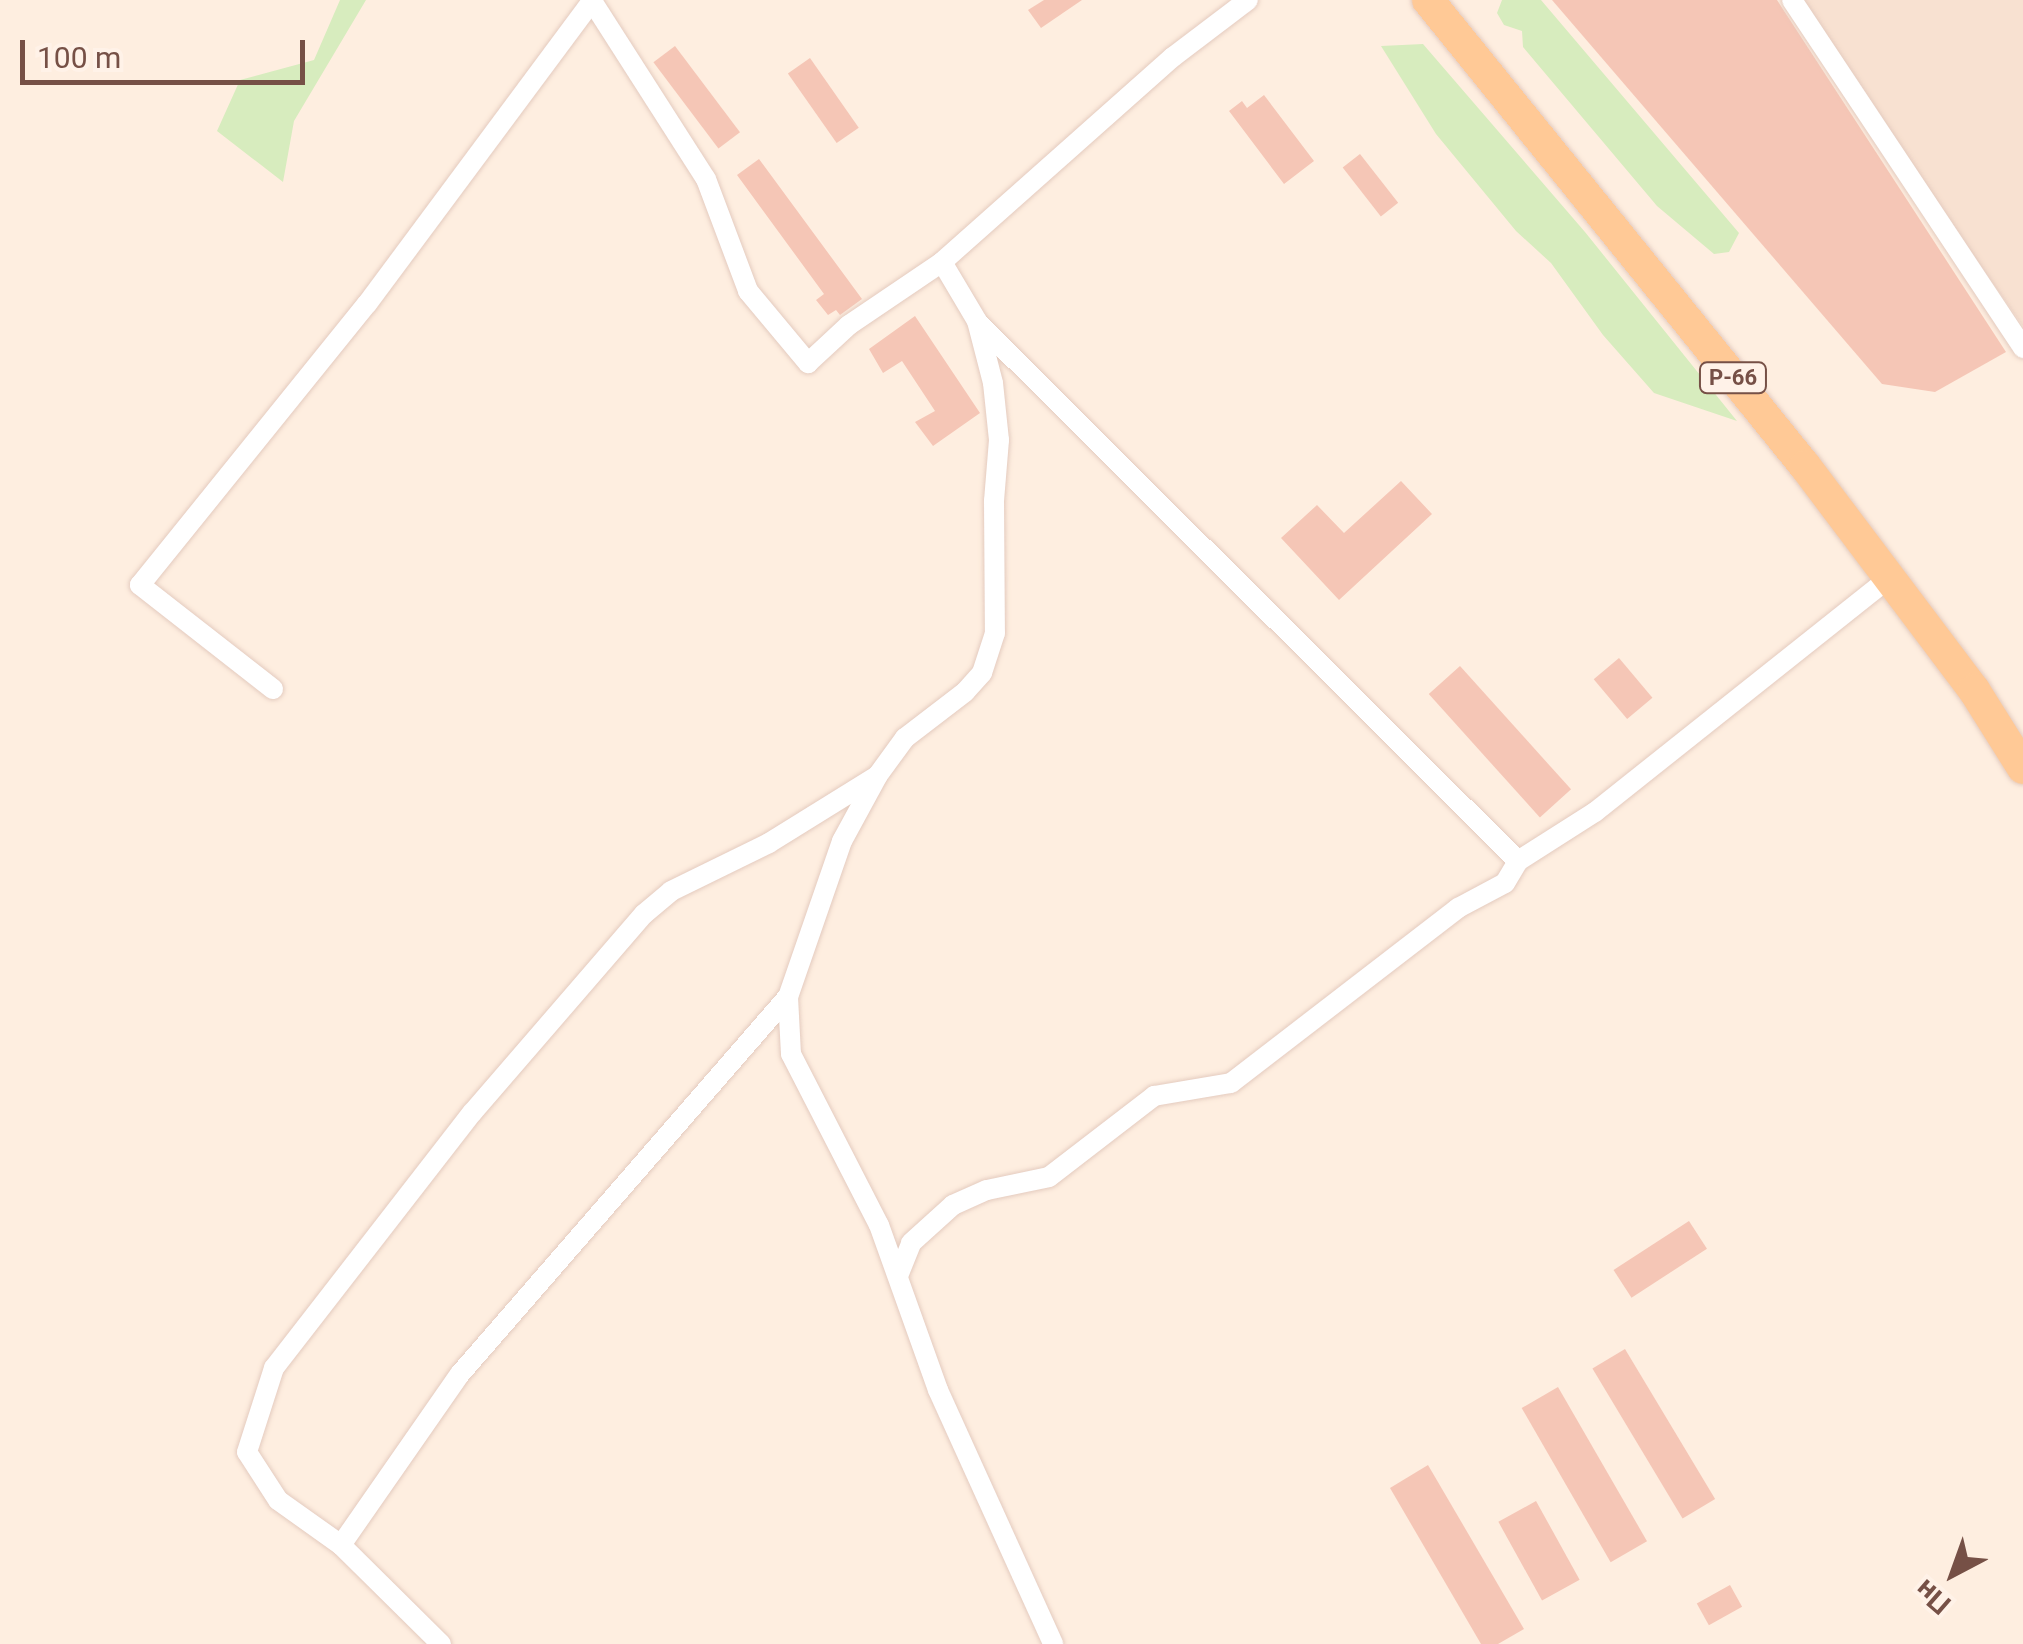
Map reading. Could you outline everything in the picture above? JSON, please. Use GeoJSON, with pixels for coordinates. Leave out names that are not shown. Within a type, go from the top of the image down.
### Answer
{"type":"FeatureCollection","features":[{"type":"Feature","properties":{"kind":"main road","name":"Р-66"},"geometry":{"type":"LineString","coordinates":[[1428,0],[1805,466],[1974,690],[2023,768]]}},
{"type":"Feature","properties":{"kind":"street"},"geometry":{"type":"LineString","coordinates":[[273,689],[140,586],[368,304],[592,0],[706,179],[748,291],[808,363],[849,326],[942,262],[1173,57],[1248,0]]}},
{"type":"Feature","properties":{"kind":"street"},"geometry":{"type":"LineString","coordinates":[[1792,0],[2023,348]]}},
{"type":"Feature","properties":{"kind":"street"},"geometry":{"type":"LineString","coordinates":[[942,262],[977,322],[1518,861]]}},
{"type":"Feature","properties":{"kind":"street"},"geometry":{"type":"LineString","coordinates":[[977,322],[993,382],[999,440],[994,501],[995,633],[982,672],[966,692],[906,738],[878,775],[842,841],[788,996],[790,1054],[880,1224],[938,1390],[1053,1644]]}},
{"type":"Feature","properties":{"kind":"street"},"geometry":{"type":"LineString","coordinates":[[898,1276],[911,1244],[953,1205],[987,1190],[1050,1177],[1154,1096],[1231,1084],[1458,908],[1504,883],[1518,861],[1594,812],[1889,578]]}},
{"type":"Feature","properties":{"kind":"street"},"geometry":{"type":"LineString","coordinates":[[441,1644],[341,1546],[278,1500],[247,1452],[274,1368],[472,1113],[644,914],[671,891],[769,842],[878,775]]}},
{"type":"Feature","properties":{"kind":"street"},"geometry":{"type":"LineString","coordinates":[[341,1546],[460,1374],[788,996]]}},
{"type":"Feature","properties":{"kind":"shaded area"},"geometry":{"type":"Polygon","coordinates":[[[1793,0],[2023,0],[2023,326],[1793,0]]]}},
{"type":"Feature","properties":{"kind":"green space"},"geometry":{"type":"Polygon","coordinates":[[[340,0],[366,0],[294,121],[283,182],[217,131],[240,80],[314,60],[340,0]]]}},
{"type":"Feature","properties":{"kind":"green space"},"geometry":{"type":"Polygon","coordinates":[[[1502,0],[1541,0],[1739,233],[1729,252],[1714,254],[1657,206],[1523,47],[1522,31],[1504,25],[1497,13],[1502,0]]]}},
{"type":"Feature","properties":{"kind":"green space"},"geometry":{"type":"Polygon","coordinates":[[[1423,44],[1585,232],[1737,421],[1654,393],[1603,335],[1551,263],[1516,231],[1436,134],[1381,46],[1423,44]]]}},
{"type":"Feature","properties":{"kind":"building"},"geometry":{"type":"Polygon","coordinates":[[[1044,0],[1082,0],[1041,28],[1028,10],[1044,0]]]}},
{"type":"Feature","properties":{"kind":"building"},"geometry":{"type":"Polygon","coordinates":[[[1552,0],[1777,0],[2006,352],[1935,392],[1882,384],[1552,0]]]}},
{"type":"Feature","properties":{"kind":"building"},"geometry":{"type":"Polygon","coordinates":[[[675,46],[740,132],[718,149],[653,62],[675,46]]]}},
{"type":"Feature","properties":{"kind":"building"},"geometry":{"type":"Polygon","coordinates":[[[810,58],[859,128],[837,143],[788,73],[810,58]]]}},
{"type":"Feature","properties":{"kind":"building"},"geometry":{"type":"Polygon","coordinates":[[[1264,95],[1314,161],[1284,184],[1229,111],[1242,101],[1247,108],[1264,95]]]}},
{"type":"Feature","properties":{"kind":"building"},"geometry":{"type":"Polygon","coordinates":[[[1360,154],[1398,203],[1381,216],[1343,168],[1360,154]]]}},
{"type":"Feature","properties":{"kind":"building"},"geometry":{"type":"Polygon","coordinates":[[[759,159],[862,299],[840,315],[836,310],[828,315],[816,300],[824,294],[737,175],[759,159]]]}},
{"type":"Feature","properties":{"kind":"building"},"geometry":{"type":"Polygon","coordinates":[[[915,316],[980,413],[933,446],[915,422],[935,411],[902,361],[883,373],[869,349],[915,316]]]}},
{"type":"Feature","properties":{"kind":"building"},"geometry":{"type":"Polygon","coordinates":[[[1401,481],[1432,514],[1339,600],[1281,538],[1317,505],[1344,533],[1401,481]]]}},
{"type":"Feature","properties":{"kind":"building"},"geometry":{"type":"Polygon","coordinates":[[[1619,658],[1652,698],[1627,719],[1594,679],[1619,658]]]}},
{"type":"Feature","properties":{"kind":"building"},"geometry":{"type":"Polygon","coordinates":[[[1460,666],[1571,789],[1540,817],[1429,694],[1460,666]]]}},
{"type":"Feature","properties":{"kind":"building"},"geometry":{"type":"Polygon","coordinates":[[[1689,1221],[1707,1249],[1631,1298],[1614,1270],[1689,1221]]]}},
{"type":"Feature","properties":{"kind":"building"},"geometry":{"type":"Polygon","coordinates":[[[1625,1349],[1715,1499],[1683,1519],[1592,1369],[1625,1349]]]}},
{"type":"Feature","properties":{"kind":"building"},"geometry":{"type":"Polygon","coordinates":[[[1558,1387],[1647,1541],[1611,1562],[1522,1408],[1558,1387]]]}},
{"type":"Feature","properties":{"kind":"building"},"geometry":{"type":"Polygon","coordinates":[[[1428,1465],[1524,1629],[1498,1644],[1481,1644],[1390,1488],[1428,1465]]]}},
{"type":"Feature","properties":{"kind":"building"},"geometry":{"type":"Polygon","coordinates":[[[1536,1501],[1580,1580],[1542,1601],[1498,1522],[1536,1501]]]}},
{"type":"Feature","properties":{"kind":"building"},"geometry":{"type":"Polygon","coordinates":[[[1730,1585],[1742,1607],[1709,1625],[1697,1603],[1730,1585]]]}}]}
